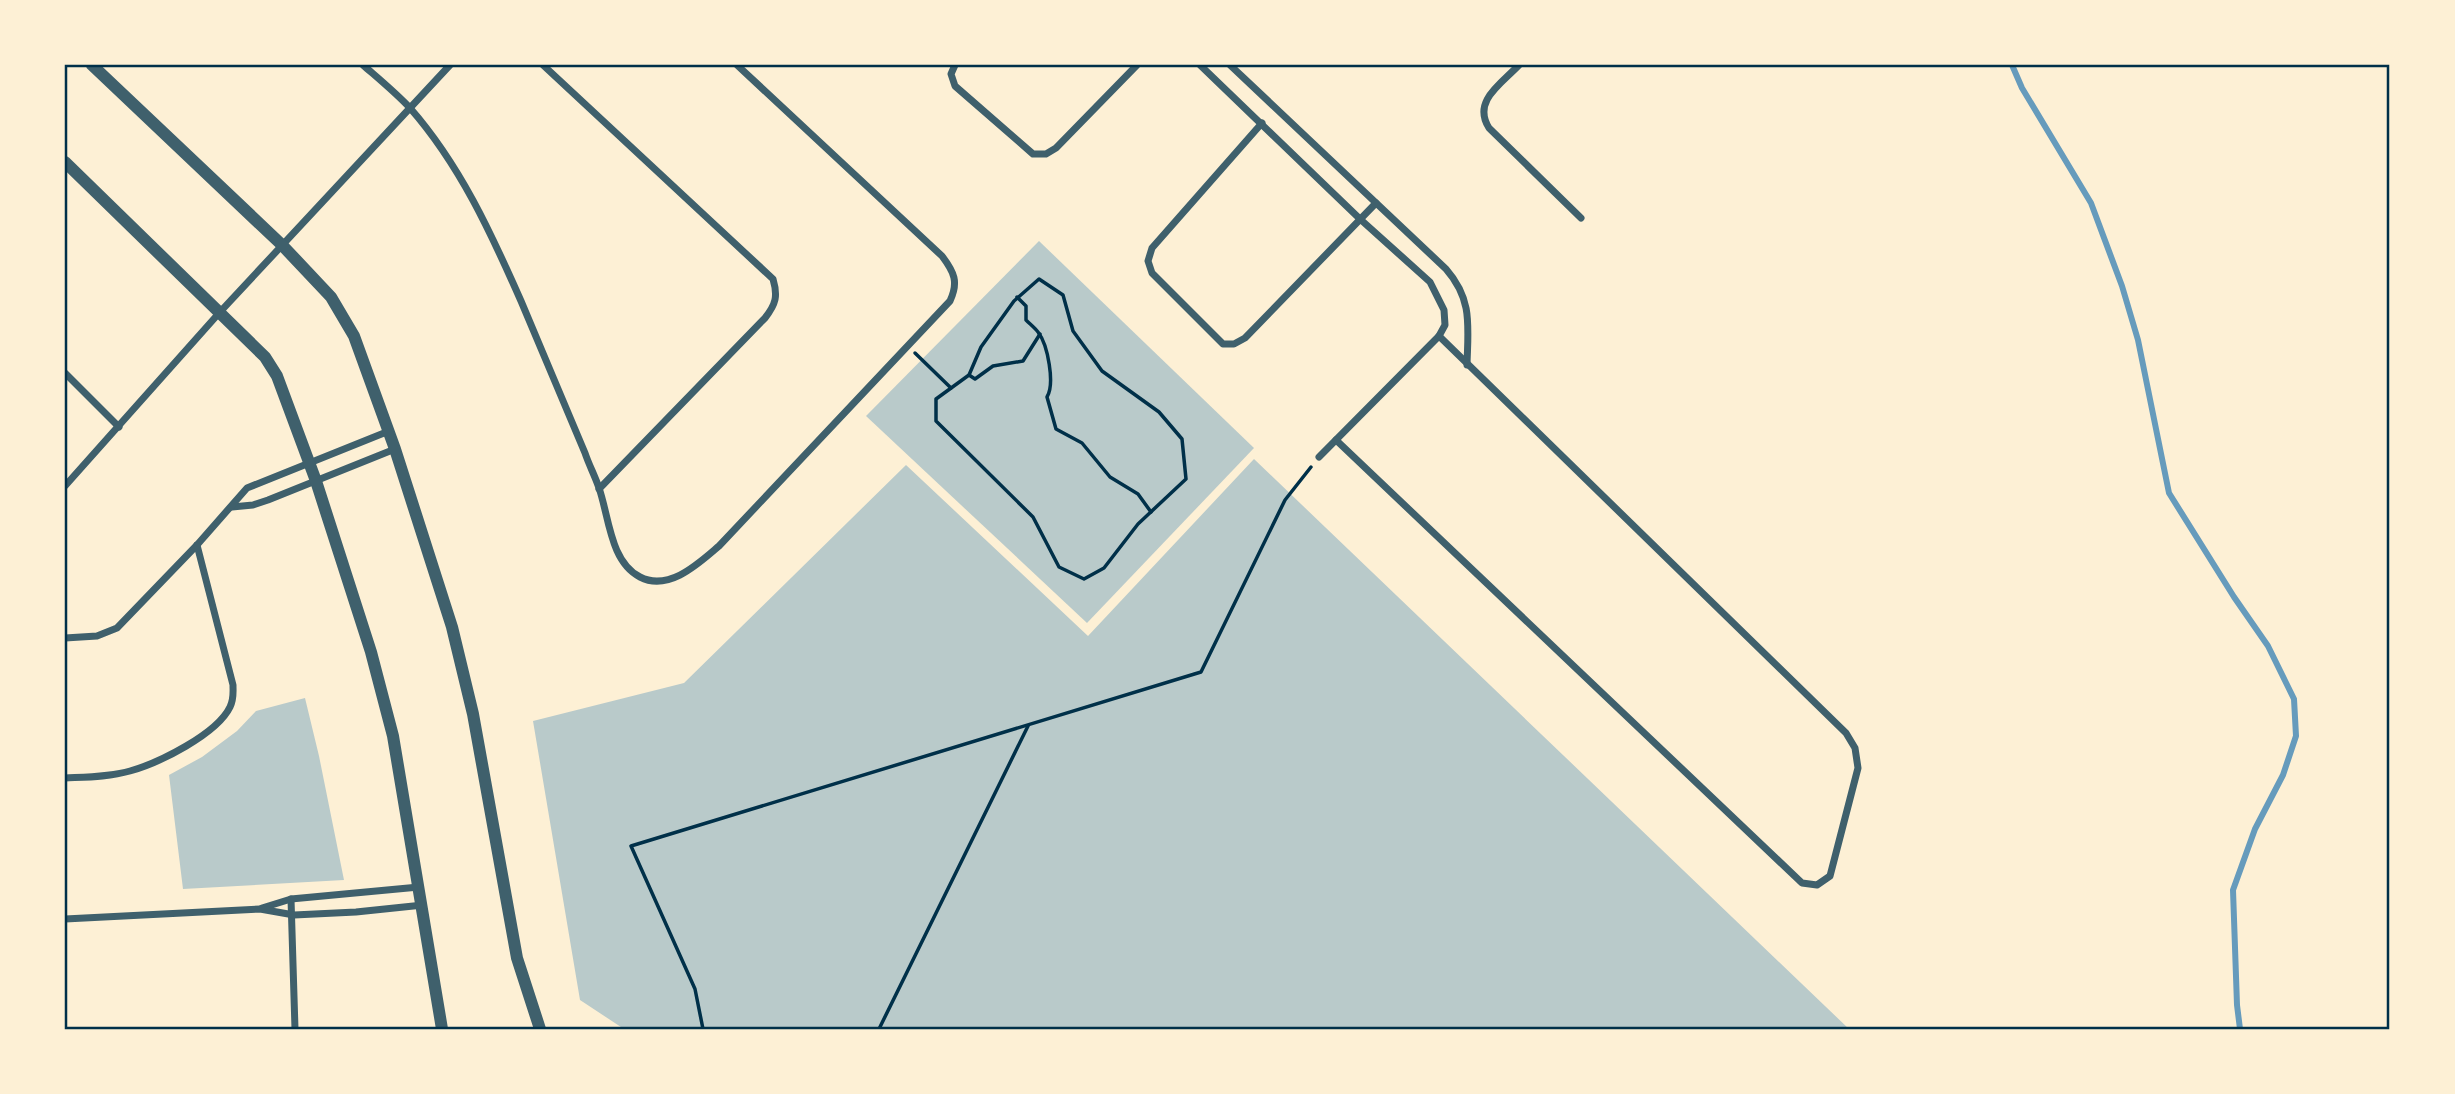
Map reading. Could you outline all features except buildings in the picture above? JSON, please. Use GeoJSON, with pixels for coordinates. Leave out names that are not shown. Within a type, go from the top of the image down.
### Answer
{"type":"FeatureCollection","features":[{"type":"Feature","properties":{"kind":"street"},"geometry":{"type":"LineString","coordinates":[[92,65],[282,246],[331,297],[355,336],[389,431],[452,626],[473,714],[517,958],[540,1029]]}},
{"type":"Feature","properties":{"kind":"street"},"geometry":{"type":"LineString","coordinates":[[363,65],[410,108],[452,165],[490,229],[599,489],[613,540],[629,569],[641,578],[658,581],[674,578],[698,564],[719,546],[950,301],[956,280],[942,256],[737,65]]}},
{"type":"Feature","properties":{"kind":"street"},"geometry":{"type":"LineString","coordinates":[[65,486],[220,312],[450,65]]}},
{"type":"Feature","properties":{"kind":"street"},"geometry":{"type":"LineString","coordinates":[[543,65],[773,279],[777,292],[775,305],[765,318],[599,489]]}},
{"type":"Feature","properties":{"kind":"street"},"geometry":{"type":"LineString","coordinates":[[955,65],[951,74],[955,86],[1033,154],[1046,154],[1056,148],[1137,65]]}},
{"type":"Feature","properties":{"kind":"street"},"geometry":{"type":"LineString","coordinates":[[1200,65],[1360,219],[1430,282],[1444,310],[1445,325],[1439,336],[1319,457]]}},
{"type":"Feature","properties":{"kind":"street"},"geometry":{"type":"LineString","coordinates":[[1230,65],[1459,283],[1468,319],[1467,365]]}},
{"type":"Feature","properties":{"kind":"street"},"geometry":{"type":"LineString","coordinates":[[1519,65],[1486,100],[1482,109],[1484,120],[1581,218]]}},
{"type":"Feature","properties":{"kind":"street"},"geometry":{"type":"LineString","coordinates":[[1262,122],[1152,248],[1148,261],[1152,273],[1223,344],[1234,344],[1245,338],[1376,203]]}},
{"type":"Feature","properties":{"kind":"street"},"geometry":{"type":"LineString","coordinates":[[65,162],[265,356],[277,376],[310,462],[371,652],[393,736],[442,1029]]}},
{"type":"Feature","properties":{"kind":"street"},"geometry":{"type":"LineString","coordinates":[[1336,440],[1802,883],[1817,885],[1830,876],[1858,768],[1855,748],[1846,733],[1439,336]]}},
{"type":"Feature","properties":{"kind":"street"},"geometry":{"type":"LineString","coordinates":[[65,373],[119,427]]}},
{"type":"Feature","properties":{"kind":"street"},"geometry":{"type":"LineString","coordinates":[[65,638],[97,636],[117,628],[197,545],[247,488],[389,431]]}},
{"type":"Feature","properties":{"kind":"street"},"geometry":{"type":"LineString","coordinates":[[232,507],[253,505],[395,449]]}},
{"type":"Feature","properties":{"kind":"street"},"geometry":{"type":"LineString","coordinates":[[65,778],[115,775],[133,771],[192,743],[226,715],[232,704],[233,685],[197,545]]}},
{"type":"Feature","properties":{"kind":"street"},"geometry":{"type":"LineString","coordinates":[[260,909],[291,899],[420,887]]}},
{"type":"Feature","properties":{"kind":"street"},"geometry":{"type":"LineString","coordinates":[[291,899],[295,1029]]}},
{"type":"Feature","properties":{"kind":"street"},"geometry":{"type":"LineString","coordinates":[[65,919],[260,909],[293,915],[423,905]]}},
{"type":"Feature","properties":{"kind":"path"},"geometry":{"type":"LineString","coordinates":[[1039,279],[1063,295],[1073,331],[1102,371],[1159,412],[1182,439],[1186,479],[1138,524],[1104,568],[1084,579],[1059,567],[1033,517],[936,421],[936,399],[969,375],[981,347],[1017,298],[1039,279]]}},
{"type":"Feature","properties":{"kind":"path"},"geometry":{"type":"LineString","coordinates":[[1017,298],[1026,306],[1026,320],[1040,334],[1049,361],[1051,390],[1046,397],[1056,429],[1082,443],[1110,477],[1138,494],[1151,512]]}},
{"type":"Feature","properties":{"kind":"path"},"geometry":{"type":"LineString","coordinates":[[969,375],[975,379],[992,366],[1023,361],[1040,334]]}},
{"type":"Feature","properties":{"kind":"path"},"geometry":{"type":"LineString","coordinates":[[908,345],[951,388]]}},
{"type":"Feature","properties":{"kind":"path"},"geometry":{"type":"LineString","coordinates":[[703,1029],[695,989],[631,846],[1201,672],[1285,500],[1319,457]]}},
{"type":"Feature","properties":{"kind":"path"},"geometry":{"type":"LineString","coordinates":[[879,1029],[1028,725]]}},
{"type":"Feature","properties":{"kind":"shaded area"},"geometry":{"type":"Polygon","coordinates":[[[1039,241],[1254,448],[1087,623],[866,416],[1039,241]]]}},
{"type":"Feature","properties":{"kind":"shaded area"},"geometry":{"type":"Polygon","coordinates":[[[1254,459],[1849,1029],[624,1029],[580,1000],[533,721],[684,683],[906,465],[1088,636],[1254,459]]]}},
{"type":"Feature","properties":{"kind":"shaded area"},"geometry":{"type":"Polygon","coordinates":[[[305,698],[344,880],[183,889],[169,775],[202,757],[237,731],[256,711],[305,698]]]}},
{"type":"Feature","properties":{"kind":"waterway"},"geometry":{"type":"LineString","coordinates":[[2012,65],[2022,88],[2091,203],[2122,286],[2138,340],[2169,493],[2268,646],[2294,699],[2296,736],[2283,775],[2255,829],[2233,890],[2240,1029]]}}]}
